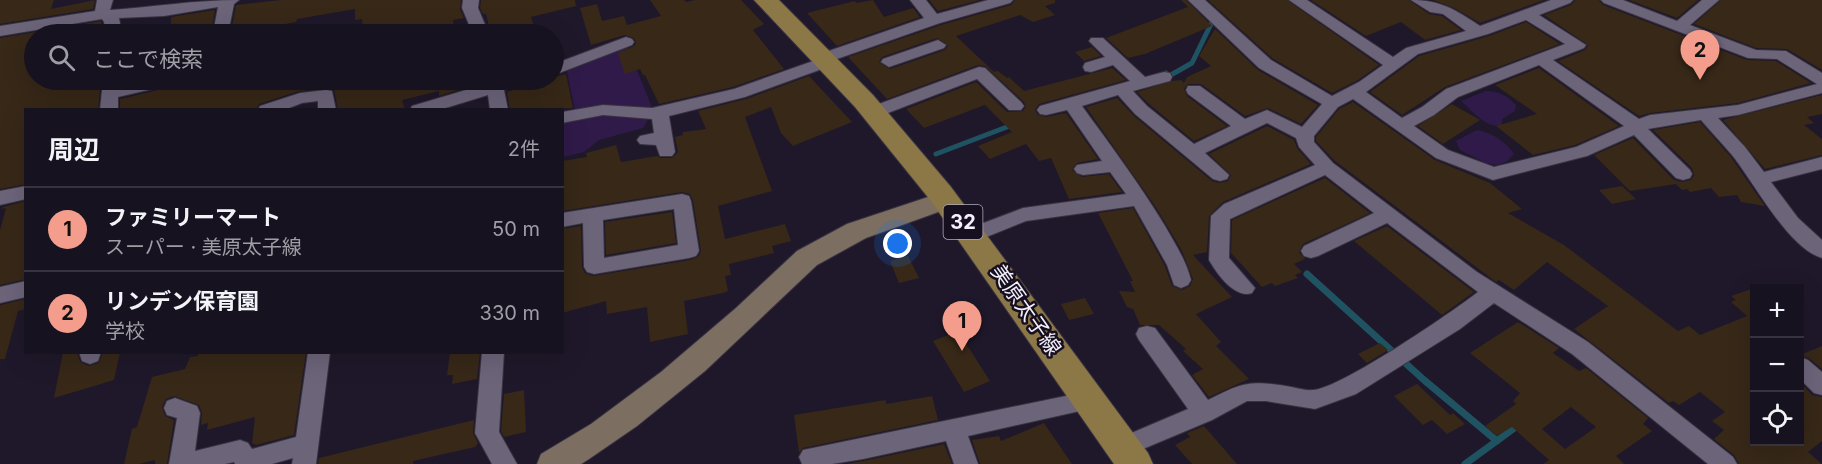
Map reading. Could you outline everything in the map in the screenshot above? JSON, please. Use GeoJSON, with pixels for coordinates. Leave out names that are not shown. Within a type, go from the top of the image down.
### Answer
{"type":"FeatureCollection","features":[{"type":"Feature","properties":{"kind":"main road","name":"美原太子線"},"geometry":{"type":"LineString","coordinates":[[766,0],[874,112],[946,200],[1129,456]]}},
{"type":"Feature","properties":{"kind":"street"},"geometry":{"type":"LineString","coordinates":[[32,24],[105,8],[164,11],[231,0]]}},
{"type":"Feature","properties":{"kind":"street"},"geometry":{"type":"LineString","coordinates":[[471,0],[470,8],[477,24]]}},
{"type":"Feature","properties":{"kind":"street"},"geometry":{"type":"LineString","coordinates":[[918,0],[934,20]]}},
{"type":"Feature","properties":{"kind":"street"},"geometry":{"type":"LineString","coordinates":[[564,118],[603,110],[660,112],[739,93],[894,33],[1005,0]]}},
{"type":"Feature","properties":{"kind":"street"},"geometry":{"type":"LineString","coordinates":[[1196,0],[1265,64],[1332,103]]}},
{"type":"Feature","properties":{"kind":"street"},"geometry":{"type":"LineString","coordinates":[[1297,0],[1394,65]]}},
{"type":"Feature","properties":{"kind":"street"},"geometry":{"type":"LineString","coordinates":[[1419,0],[1435,9],[1447,10],[1478,32]]}},
{"type":"Feature","properties":{"kind":"street"},"geometry":{"type":"LineString","coordinates":[[1565,0],[1478,32],[1412,51],[1354,92],[1332,103],[1305,135],[1305,143],[1327,167],[1388,215],[1492,293],[1580,348],[1725,464]]}},
{"type":"Feature","properties":{"kind":"street"},"geometry":{"type":"LineString","coordinates":[[1609,0],[1754,55],[1780,54],[1821,80]]}},
{"type":"Feature","properties":{"kind":"street"},"geometry":{"type":"LineString","coordinates":[[1678,28],[1711,0]]}},
{"type":"Feature","properties":{"kind":"street"},"geometry":{"type":"LineString","coordinates":[[223,24],[227,1]]}},
{"type":"Feature","properties":{"kind":"street"},"geometry":{"type":"LineString","coordinates":[[105,8],[113,24]]}},
{"type":"Feature","properties":{"kind":"street"},"geometry":{"type":"LineString","coordinates":[[1402,125],[1428,111],[1452,93],[1578,45],[1528,15]]}},
{"type":"Feature","properties":{"kind":"street"},"geometry":{"type":"LineString","coordinates":[[0,31],[24,26]]}},
{"type":"Feature","properties":{"kind":"street"},"geometry":{"type":"LineString","coordinates":[[894,33],[913,53]]}},
{"type":"Feature","properties":{"kind":"street"},"geometry":{"type":"LineString","coordinates":[[1097,41],[1142,84]]}},
{"type":"Feature","properties":{"kind":"street"},"geometry":{"type":"LineString","coordinates":[[564,66],[626,42]]}},
{"type":"Feature","properties":{"kind":"street"},"geometry":{"type":"LineString","coordinates":[[889,62],[938,45]]}},
{"type":"Feature","properties":{"kind":"street"},"geometry":{"type":"LineString","coordinates":[[1091,67],[1116,59]]}},
{"type":"Feature","properties":{"kind":"street"},"geometry":{"type":"LineString","coordinates":[[1541,59],[1636,127],[1683,174]]}},
{"type":"Feature","properties":{"kind":"street"},"geometry":{"type":"LineString","coordinates":[[874,112],[979,72],[1015,106]]}},
{"type":"Feature","properties":{"kind":"street"},"geometry":{"type":"LineString","coordinates":[[1046,110],[1164,77]]}},
{"type":"Feature","properties":{"kind":"street"},"geometry":{"type":"LineString","coordinates":[[1354,92],[1442,154],[1493,174],[1581,152],[1650,121],[1738,110],[1821,80]]}},
{"type":"Feature","properties":{"kind":"street"},"geometry":{"type":"LineString","coordinates":[[110,94],[127,90]]}},
{"type":"Feature","properties":{"kind":"street"},"geometry":{"type":"LineString","coordinates":[[424,108],[473,90]]}},
{"type":"Feature","properties":{"kind":"street"},"geometry":{"type":"LineString","coordinates":[[496,90],[500,108]]}},
{"type":"Feature","properties":{"kind":"street"},"geometry":{"type":"LineString","coordinates":[[1122,90],[1142,110],[1220,175]]}},
{"type":"Feature","properties":{"kind":"street"},"geometry":{"type":"LineString","coordinates":[[1194,90],[1244,127]]}},
{"type":"Feature","properties":{"kind":"street"},"geometry":{"type":"LineString","coordinates":[[272,108],[300,98],[326,95],[327,108]]}},
{"type":"Feature","properties":{"kind":"street"},"geometry":{"type":"LineString","coordinates":[[1071,103],[1139,199],[1178,265],[1181,280]]}},
{"type":"Feature","properties":{"kind":"street"},"geometry":{"type":"LineString","coordinates":[[646,140],[665,145],[660,112]]}},
{"type":"Feature","properties":{"kind":"street"},"geometry":{"type":"LineString","coordinates":[[1704,113],[1740,151],[1791,223],[1822,251]]}},
{"type":"Feature","properties":{"kind":"street"},"geometry":{"type":"LineString","coordinates":[[1193,152],[1267,116],[1305,135]]}},
{"type":"Feature","properties":{"kind":"street"},"geometry":{"type":"LineString","coordinates":[[1759,178],[1822,163]]}},
{"type":"Feature","properties":{"kind":"street"},"geometry":{"type":"LineString","coordinates":[[1083,170],[1117,165]]}},
{"type":"Feature","properties":{"kind":"street"},"geometry":{"type":"LineString","coordinates":[[1245,288],[1219,260],[1221,216],[1231,209],[1327,167]]}},
{"type":"Feature","properties":{"kind":"street"},"geometry":{"type":"LineString","coordinates":[[0,198],[24,192]]}},
{"type":"Feature","properties":{"kind":"street"},"geometry":{"type":"LineString","coordinates":[[972,235],[1023,215],[1139,199]]}},
{"type":"Feature","properties":{"kind":"street"},"geometry":{"type":"LineString","coordinates":[[552,464],[638,407],[692,365],[741,323],[806,259],[848,234],[946,200]]}},
{"type":"Feature","properties":{"kind":"street"},"geometry":{"type":"LineString","coordinates":[[564,220],[593,215],[682,201],[689,251],[594,267],[593,215]]}},
{"type":"Feature","properties":{"kind":"street"},"geometry":{"type":"LineString","coordinates":[[1311,251],[1388,215]]}},
{"type":"Feature","properties":{"kind":"street"},"geometry":{"type":"LineString","coordinates":[[0,295],[24,289]]}},
{"type":"Feature","properties":{"kind":"street"},"geometry":{"type":"LineString","coordinates":[[1129,456],[1244,392],[1266,392],[1315,399],[1348,387],[1453,323],[1492,293]]}},
{"type":"Feature","properties":{"kind":"street"},"geometry":{"type":"LineString","coordinates":[[1147,334],[1204,413]]}},
{"type":"Feature","properties":{"kind":"street"},"geometry":{"type":"LineString","coordinates":[[175,408],[189,413],[181,464],[240,450],[246,460],[305,454],[319,354]]}},
{"type":"Feature","properties":{"kind":"street"},"geometry":{"type":"LineString","coordinates":[[493,354],[487,433],[505,464]]}},
{"type":"Feature","properties":{"kind":"street"},"geometry":{"type":"LineString","coordinates":[[1804,370],[1822,386]]}},
{"type":"Feature","properties":{"kind":"street"},"geometry":{"type":"LineString","coordinates":[[811,457],[865,457],[954,429],[1090,400]]}},
{"type":"Feature","properties":{"kind":"street"},"geometry":{"type":"LineString","coordinates":[[954,429],[966,464]]}},
{"type":"Feature","properties":{"kind":"shaded area"},"geometry":{"type":"Polygon","coordinates":[[[627,46],[653,110],[575,111],[566,67],[627,46]]]}},
{"type":"Feature","properties":{"kind":"shaded area"},"geometry":{"type":"Polygon","coordinates":[[[1486,91],[1502,95],[1516,105],[1515,111],[1502,119],[1502,125],[1491,125],[1461,101],[1486,91]]]}},
{"type":"Feature","properties":{"kind":"shaded area"},"geometry":{"type":"Polygon","coordinates":[[[597,113],[649,118],[643,128],[599,140],[584,152],[564,157],[564,122],[597,113]]]}},
{"type":"Feature","properties":{"kind":"shaded area"},"geometry":{"type":"Polygon","coordinates":[[[1477,130],[1498,138],[1514,154],[1506,162],[1497,165],[1486,163],[1460,150],[1456,141],[1477,130]]]}},
{"type":"Feature","properties":{"kind":"building"},"geometry":{"type":"Polygon","coordinates":[[[0,0],[54,0],[51,9],[95,0],[93,9],[0,24],[0,0]]]}},
{"type":"Feature","properties":{"kind":"building"},"geometry":{"type":"Polygon","coordinates":[[[281,0],[461,0],[460,9],[464,18],[453,20],[453,24],[362,24],[362,19],[355,20],[355,9],[297,19],[296,22],[285,24],[232,24],[236,5],[281,0]]]}},
{"type":"Feature","properties":{"kind":"building"},"geometry":{"type":"Polygon","coordinates":[[[481,0],[575,0],[576,6],[531,17],[533,24],[488,24],[486,14],[483,14],[480,8],[481,0]]]}},
{"type":"Feature","properties":{"kind":"building"},"geometry":{"type":"Polygon","coordinates":[[[650,0],[684,0],[686,2],[741,0],[764,24],[753,30],[784,69],[733,87],[659,104],[640,69],[625,74],[618,53],[634,46],[636,43],[634,38],[625,35],[591,45],[580,8],[597,4],[602,21],[624,16],[627,25],[661,16],[650,0]]]}},
{"type":"Feature","properties":{"kind":"building"},"geometry":{"type":"Polygon","coordinates":[[[873,0],[884,17],[913,8],[920,17],[837,46],[807,13],[855,1],[856,3],[873,0]]]}},
{"type":"Feature","properties":{"kind":"building"},"geometry":{"type":"Polygon","coordinates":[[[929,0],[980,0],[938,11],[929,0]]]}},
{"type":"Feature","properties":{"kind":"building"},"geometry":{"type":"Polygon","coordinates":[[[1015,0],[1055,0],[1055,3],[1045,6],[1055,15],[1033,22],[1020,15],[956,36],[994,72],[998,71],[1007,78],[1009,77],[1024,91],[1112,68],[1126,80],[1039,104],[1035,110],[1038,115],[1046,117],[1066,113],[1098,159],[1077,163],[1072,170],[1082,177],[1109,174],[1122,192],[1069,199],[1051,158],[1039,161],[1026,144],[990,159],[978,146],[1012,132],[985,105],[924,128],[906,109],[976,82],[1007,112],[1023,111],[1026,106],[1023,101],[985,66],[978,65],[887,99],[848,57],[941,25],[1011,5],[1015,0]],[[937,38],[882,57],[879,62],[890,69],[945,50],[948,45],[937,38]]]}},
{"type":"Feature","properties":{"kind":"building"},"geometry":{"type":"Polygon","coordinates":[[[1181,0],[1186,0],[1212,26],[1145,54],[1128,58],[1106,38],[1188,7],[1181,0]]]}},
{"type":"Feature","properties":{"kind":"building"},"geometry":{"type":"Polygon","coordinates":[[[1208,0],[1287,0],[1379,65],[1358,80],[1332,93],[1272,58],[1208,0]]]}},
{"type":"Feature","properties":{"kind":"building"},"geometry":{"type":"Polygon","coordinates":[[[1311,0],[1409,0],[1429,14],[1442,16],[1461,30],[1425,40],[1401,22],[1366,36],[1311,0]]]}},
{"type":"Feature","properties":{"kind":"building"},"geometry":{"type":"Polygon","coordinates":[[[1433,0],[1544,0],[1480,23],[1456,9],[1433,0]]]}},
{"type":"Feature","properties":{"kind":"building"},"geometry":{"type":"Polygon","coordinates":[[[1575,0],[1599,0],[1603,5],[1747,60],[1776,61],[1811,83],[1738,103],[1639,116],[1558,61],[1585,50],[1588,45],[1544,15],[1571,5],[1575,0]]]}},
{"type":"Feature","properties":{"kind":"building"},"geometry":{"type":"Polygon","coordinates":[[[1629,0],[1698,0],[1677,18],[1629,0]]]}},
{"type":"Feature","properties":{"kind":"building"},"geometry":{"type":"Polygon","coordinates":[[[1721,0],[1822,0],[1822,70],[1787,49],[1756,48],[1694,24],[1721,0]]]}},
{"type":"Feature","properties":{"kind":"building"},"geometry":{"type":"Polygon","coordinates":[[[215,10],[213,24],[171,24],[171,17],[215,10]]]}},
{"type":"Feature","properties":{"kind":"building"},"geometry":{"type":"Polygon","coordinates":[[[101,21],[102,24],[83,24],[101,21]]]}},
{"type":"Feature","properties":{"kind":"building"},"geometry":{"type":"Polygon","coordinates":[[[1526,22],[1560,44],[1445,87],[1402,115],[1370,92],[1419,56],[1489,36],[1526,22]]]}},
{"type":"Feature","properties":{"kind":"building"},"geometry":{"type":"Polygon","coordinates":[[[1215,29],[1258,70],[1318,105],[1301,124],[1268,108],[1245,116],[1201,84],[1188,84],[1184,89],[1187,96],[1227,126],[1194,141],[1137,92],[1172,81],[1181,80],[1184,83],[1187,77],[1211,66],[1199,56],[1215,29]]]}},
{"type":"Feature","properties":{"kind":"building"},"geometry":{"type":"Polygon","coordinates":[[[24,34],[24,90],[100,90],[98,108],[24,108],[24,184],[0,189],[0,38],[24,34]]]}},
{"type":"Feature","properties":{"kind":"building"},"geometry":{"type":"Polygon","coordinates":[[[1092,47],[1101,56],[1084,61],[1075,52],[1092,47]]]}},
{"type":"Feature","properties":{"kind":"building"},"geometry":{"type":"Polygon","coordinates":[[[1539,68],[1619,126],[1575,145],[1533,155],[1496,126],[1537,114],[1495,85],[1539,68]]]}},
{"type":"Feature","properties":{"kind":"building"},"geometry":{"type":"Polygon","coordinates":[[[564,74],[566,74],[573,108],[510,108],[507,92],[564,90],[564,74]]]}},
{"type":"Feature","properties":{"kind":"building"},"geometry":{"type":"Polygon","coordinates":[[[809,76],[852,122],[793,146],[781,133],[771,107],[745,117],[772,191],[718,206],[725,239],[785,224],[791,241],[772,246],[774,253],[729,264],[731,275],[725,276],[728,291],[684,301],[688,334],[650,342],[647,307],[607,314],[606,301],[564,312],[564,229],[581,226],[582,267],[585,273],[593,276],[690,260],[698,257],[701,251],[690,194],[682,192],[564,211],[564,161],[587,157],[586,153],[616,145],[621,162],[657,156],[672,158],[678,152],[675,137],[683,135],[683,132],[706,129],[698,111],[746,99],[809,76]]]}},
{"type":"Feature","properties":{"kind":"building"},"geometry":{"type":"Polygon","coordinates":[[[158,90],[308,90],[259,104],[257,108],[120,108],[120,99],[158,90]]]}},
{"type":"Feature","properties":{"kind":"building"},"geometry":{"type":"Polygon","coordinates":[[[334,90],[458,90],[439,96],[439,91],[402,100],[404,108],[338,108],[334,90]]]}},
{"type":"Feature","properties":{"kind":"building"},"geometry":{"type":"Polygon","coordinates":[[[1822,95],[1822,114],[1807,117],[1814,123],[1804,125],[1822,139],[1822,155],[1765,169],[1723,120],[1822,95]]]}},
{"type":"Feature","properties":{"kind":"building"},"geometry":{"type":"Polygon","coordinates":[[[1117,98],[1134,116],[1212,181],[1219,183],[1228,181],[1231,175],[1209,154],[1267,126],[1294,140],[1297,148],[1311,164],[1223,202],[1209,216],[1207,252],[1193,255],[1232,297],[1196,314],[1221,342],[1216,346],[1249,379],[1209,397],[1192,375],[1203,369],[1183,351],[1186,349],[1159,325],[1140,325],[1133,309],[1127,307],[1119,291],[1135,292],[1130,281],[1133,281],[1098,213],[1133,208],[1165,266],[1172,286],[1182,290],[1190,286],[1193,279],[1182,251],[1157,209],[1086,107],[1117,98]]]}},
{"type":"Feature","properties":{"kind":"building"},"geometry":{"type":"Polygon","coordinates":[[[1353,102],[1435,160],[1490,183],[1522,209],[1508,213],[1564,245],[1678,331],[1689,326],[1700,335],[1747,316],[1731,302],[1736,300],[1731,296],[1750,290],[1750,446],[1804,446],[1804,386],[1812,395],[1822,397],[1822,441],[1808,452],[1822,464],[1739,464],[1734,455],[1714,439],[1724,430],[1712,421],[1725,412],[1700,392],[1679,405],[1673,401],[1669,403],[1574,329],[1608,306],[1547,262],[1514,290],[1499,280],[1496,282],[1335,161],[1316,141],[1316,137],[1339,109],[1353,102]]]}},
{"type":"Feature","properties":{"kind":"building"},"geometry":{"type":"Polygon","coordinates":[[[1452,104],[1480,120],[1443,144],[1418,126],[1452,104]]]}},
{"type":"Feature","properties":{"kind":"building"},"geometry":{"type":"Polygon","coordinates":[[[1700,122],[1730,156],[1765,206],[1741,202],[1737,195],[1719,197],[1711,188],[1690,192],[1687,189],[1682,190],[1676,184],[1630,191],[1594,155],[1633,138],[1674,180],[1682,182],[1691,180],[1694,175],[1692,168],[1653,130],[1700,122]]]}},
{"type":"Feature","properties":{"kind":"building"},"geometry":{"type":"Polygon","coordinates":[[[1325,178],[1370,213],[1303,244],[1299,252],[1305,259],[1294,264],[1302,272],[1295,275],[1298,278],[1275,286],[1272,283],[1262,287],[1231,253],[1232,220],[1325,178]]]}},
{"type":"Feature","properties":{"kind":"building"},"geometry":{"type":"Polygon","coordinates":[[[1622,186],[1636,199],[1612,204],[1599,190],[1622,186]]]}},
{"type":"Feature","properties":{"kind":"building"},"geometry":{"type":"Polygon","coordinates":[[[24,202],[24,279],[0,285],[0,230],[6,208],[2,209],[24,202]]]}},
{"type":"Feature","properties":{"kind":"building"},"geometry":{"type":"Polygon","coordinates":[[[672,212],[676,243],[606,255],[605,222],[672,212]]]}},
{"type":"Feature","properties":{"kind":"building"},"geometry":{"type":"Polygon","coordinates":[[[1387,226],[1474,292],[1442,315],[1354,241],[1387,226]]]}},
{"type":"Feature","properties":{"kind":"building"},"geometry":{"type":"Polygon","coordinates":[[[908,256],[919,278],[899,283],[890,261],[908,256]]]}},
{"type":"Feature","properties":{"kind":"building"},"geometry":{"type":"Polygon","coordinates":[[[1085,298],[1094,314],[1069,320],[1061,304],[1085,298]]]}},
{"type":"Feature","properties":{"kind":"building"},"geometry":{"type":"Polygon","coordinates":[[[24,299],[24,310],[18,311],[5,359],[0,359],[0,305],[24,299]]]}},
{"type":"Feature","properties":{"kind":"building"},"geometry":{"type":"Polygon","coordinates":[[[1518,322],[1559,348],[1553,353],[1579,371],[1586,368],[1648,418],[1643,424],[1652,431],[1616,456],[1624,464],[1543,464],[1549,460],[1512,427],[1497,436],[1485,426],[1516,404],[1513,401],[1520,393],[1470,353],[1518,322]],[[1571,407],[1542,429],[1565,449],[1596,427],[1571,407]]]}},
{"type":"Feature","properties":{"kind":"building"},"geometry":{"type":"Polygon","coordinates":[[[958,331],[990,381],[964,392],[933,341],[958,331]]]}},
{"type":"Feature","properties":{"kind":"building"},"geometry":{"type":"Polygon","coordinates":[[[1380,343],[1388,350],[1367,363],[1358,354],[1380,343]]]}},
{"type":"Feature","properties":{"kind":"building"},"geometry":{"type":"Polygon","coordinates":[[[1822,346],[1822,369],[1804,356],[1804,353],[1822,346]]]}},
{"type":"Feature","properties":{"kind":"building"},"geometry":{"type":"Polygon","coordinates":[[[63,354],[78,354],[80,362],[89,366],[99,363],[102,354],[120,354],[114,380],[54,398],[63,354]]]}},
{"type":"Feature","properties":{"kind":"building"},"geometry":{"type":"Polygon","coordinates":[[[198,354],[306,354],[294,435],[256,445],[252,443],[255,417],[207,430],[208,423],[201,425],[202,413],[199,405],[174,396],[166,399],[162,407],[165,416],[174,420],[167,464],[155,464],[155,460],[139,464],[124,464],[132,429],[137,427],[152,377],[185,369],[190,357],[198,356],[198,354]]]}},
{"type":"Feature","properties":{"kind":"building"},"geometry":{"type":"Polygon","coordinates":[[[450,354],[480,354],[477,379],[452,384],[453,375],[447,375],[450,354]]]}},
{"type":"Feature","properties":{"kind":"building"},"geometry":{"type":"Polygon","coordinates":[[[1417,384],[1450,415],[1453,413],[1465,424],[1447,434],[1432,420],[1423,425],[1394,396],[1417,384]]]}},
{"type":"Feature","properties":{"kind":"building"},"geometry":{"type":"Polygon","coordinates":[[[524,390],[526,432],[504,437],[501,431],[504,394],[524,390]]]}},
{"type":"Feature","properties":{"kind":"building"},"geometry":{"type":"Polygon","coordinates":[[[932,396],[938,420],[803,448],[799,453],[794,415],[886,400],[886,404],[932,396]]]}},
{"type":"Feature","properties":{"kind":"building"},"geometry":{"type":"Polygon","coordinates":[[[474,420],[473,433],[478,443],[475,447],[413,461],[413,464],[318,464],[319,458],[474,420]]]}},
{"type":"Feature","properties":{"kind":"building"},"geometry":{"type":"Polygon","coordinates":[[[1044,423],[1072,464],[980,464],[972,440],[999,436],[1001,441],[1044,423]]]}},
{"type":"Feature","properties":{"kind":"building"},"geometry":{"type":"Polygon","coordinates":[[[1204,426],[1237,464],[1192,464],[1175,445],[1190,437],[1187,433],[1204,426]]]}},
{"type":"Feature","properties":{"kind":"building"},"geometry":{"type":"Polygon","coordinates":[[[944,444],[952,464],[846,464],[863,461],[944,444]]]}},
{"type":"Feature","properties":{"kind":"waterway"},"geometry":{"type":"LineString","coordinates":[[1166,73],[1169,76],[1192,63],[1212,22]]}},
{"type":"Feature","properties":{"kind":"waterway"},"geometry":{"type":"LineString","coordinates":[[936,154],[1012,125]]}},
{"type":"Feature","properties":{"kind":"waterway"},"geometry":{"type":"LineString","coordinates":[[1307,274],[1424,380],[1497,441]]}},
{"type":"Feature","properties":{"kind":"waterway"},"geometry":{"type":"LineString","coordinates":[[1497,441],[1520,424]]}},
{"type":"Feature","properties":{"kind":"waterway"},"geometry":{"type":"LineString","coordinates":[[1465,464],[1497,441]]}},
{"type":"Feature","properties":{"kind":"place","name":"リンデン保育園"},"geometry":{"type":"Point","coordinates":[1700,80]}},
{"type":"Feature","properties":{"kind":"place","name":"ファミリーマート"},"geometry":{"type":"Point","coordinates":[962,351]}}]}
